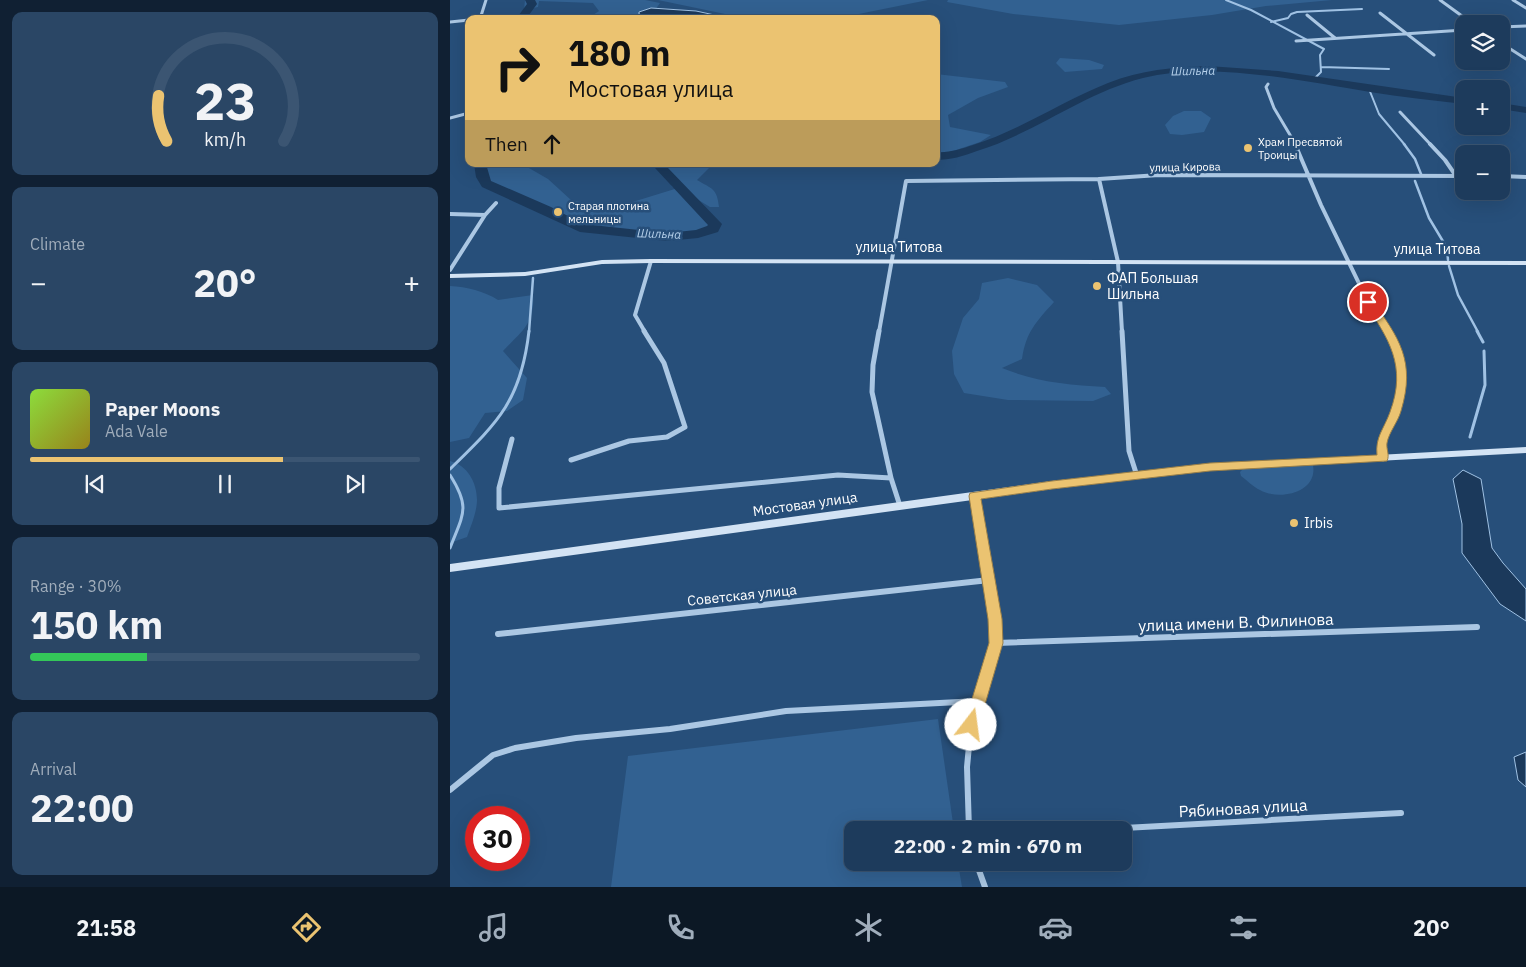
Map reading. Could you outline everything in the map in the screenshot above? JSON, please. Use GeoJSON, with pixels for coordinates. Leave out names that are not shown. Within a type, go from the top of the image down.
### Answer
{"type":"FeatureCollection","features":[{"type":"Feature","properties":{"kind":"street"},"geometry":{"type":"LineString","coordinates":[[481,15],[486,0]]}},
{"type":"Feature","properties":{"kind":"street"},"geometry":{"type":"LineString","coordinates":[[1440,0],[1461,15]]}},
{"type":"Feature","properties":{"kind":"street"},"geometry":{"type":"LineString","coordinates":[[1513,0],[1526,8]]}},
{"type":"Feature","properties":{"kind":"street"},"geometry":{"type":"LineString","coordinates":[[1380,13],[1434,55]]}},
{"type":"Feature","properties":{"kind":"street"},"geometry":{"type":"LineString","coordinates":[[1307,15],[1336,38]]}},
{"type":"Feature","properties":{"kind":"street"},"geometry":{"type":"LineString","coordinates":[[450,22],[465,20]]}},
{"type":"Feature","properties":{"kind":"street"},"geometry":{"type":"LineString","coordinates":[[1510,27],[1526,26]]}},
{"type":"Feature","properties":{"kind":"street"},"geometry":{"type":"LineString","coordinates":[[1296,41],[1455,30]]}},
{"type":"Feature","properties":{"kind":"street"},"geometry":{"type":"LineString","coordinates":[[1510,48],[1526,59]]}},
{"type":"Feature","properties":{"kind":"street"},"geometry":{"type":"LineString","coordinates":[[1268,84],[1266,87],[1270,100],[1300,152],[1321,205],[1349,263],[1368,302],[1391,335],[1398,352],[1402,382],[1396,411],[1381,443],[1383,459]]}},
{"type":"Feature","properties":{"kind":"street"},"geometry":{"type":"LineString","coordinates":[[1400,112],[1445,160],[1455,175]]}},
{"type":"Feature","properties":{"kind":"street"},"geometry":{"type":"LineString","coordinates":[[450,118],[465,114]]}},
{"type":"Feature","properties":{"kind":"street","name":"улица Кирова"},"geometry":{"type":"LineString","coordinates":[[892,261],[906,181],[1099,179],[1159,175],[1310,174],[1455,176]]}},
{"type":"Feature","properties":{"kind":"street"},"geometry":{"type":"LineString","coordinates":[[1510,176],[1526,176]]}},
{"type":"Feature","properties":{"kind":"street"},"geometry":{"type":"LineString","coordinates":[[1099,179],[1118,262],[1129,451],[1137,476]]}},
{"type":"Feature","properties":{"kind":"street"},"geometry":{"type":"LineString","coordinates":[[450,270],[485,215],[496,203]]}},
{"type":"Feature","properties":{"kind":"street"},"geometry":{"type":"LineString","coordinates":[[450,214],[485,215]]}},
{"type":"Feature","properties":{"kind":"street"},"geometry":{"type":"LineString","coordinates":[[571,460],[629,441],[668,437],[685,427],[664,363],[635,315],[651,261]]}},
{"type":"Feature","properties":{"kind":"street","name":"улица Титова"},"geometry":{"type":"LineString","coordinates":[[450,276],[525,274],[602,262],[651,261],[1526,263]]}},
{"type":"Feature","properties":{"kind":"street"},"geometry":{"type":"LineString","coordinates":[[892,261],[873,365],[872,392],[891,478],[900,506]]}},
{"type":"Feature","properties":{"kind":"street","name":"Мостовая улица"},"geometry":{"type":"LineString","coordinates":[[512,439],[499,488],[499,508],[838,475],[891,478]]}},
{"type":"Feature","properties":{"kind":"street","name":"Мостовая улица"},"geometry":{"type":"LineString","coordinates":[[450,568],[975,496],[1210,467],[1526,450]]}},
{"type":"Feature","properties":{"kind":"street"},"geometry":{"type":"LineString","coordinates":[[969,821],[967,767],[971,725],[996,643],[995,619],[975,496]]}},
{"type":"Feature","properties":{"kind":"street","name":"Советская улица"},"geometry":{"type":"LineString","coordinates":[[498,634],[989,580]]}},
{"type":"Feature","properties":{"kind":"street","name":"улица имени В. Филинова"},"geometry":{"type":"LineString","coordinates":[[996,643],[1478,628]]}},
{"type":"Feature","properties":{"kind":"street"},"geometry":{"type":"LineString","coordinates":[[450,790],[492,755],[515,748],[576,738],[670,729],[786,711],[978,701]]}},
{"type":"Feature","properties":{"kind":"street","name":"Рябиновая улица"},"geometry":{"type":"LineString","coordinates":[[1132,828],[1401,813]]}},
{"type":"Feature","properties":{"kind":"street"},"geometry":{"type":"LineString","coordinates":[[979,871],[985,887]]}},
{"type":"Feature","properties":{"kind":"shaded area"},"geometry":{"type":"Polygon","coordinates":[[[525,0],[645,0],[660,3],[653,13],[656,15],[593,15],[599,11],[593,3],[539,1],[538,7],[524,10],[525,0]]]}},
{"type":"Feature","properties":{"kind":"shaded area"},"geometry":{"type":"Polygon","coordinates":[[[658,0],[928,0],[854,15],[730,15],[658,0]]]}},
{"type":"Feature","properties":{"kind":"shaded area"},"geometry":{"type":"Polygon","coordinates":[[[948,0],[1332,0],[1266,6],[1212,15],[1119,25],[1013,14],[947,2],[948,0]]]}},
{"type":"Feature","properties":{"kind":"shaded area"},"geometry":{"type":"Polygon","coordinates":[[[651,8],[696,11],[714,15],[642,15],[639,12],[651,8]]]}},
{"type":"Feature","properties":{"kind":"shaded area"},"geometry":{"type":"Polygon","coordinates":[[[1060,58],[1089,60],[1104,65],[1102,69],[1065,72],[1056,63],[1060,58]]]}},
{"type":"Feature","properties":{"kind":"shaded area"},"geometry":{"type":"Polygon","coordinates":[[[940,74],[1005,82],[1008,87],[978,98],[948,115],[950,127],[991,135],[980,142],[940,155],[940,74]]]}},
{"type":"Feature","properties":{"kind":"shaded area"},"geometry":{"type":"Polygon","coordinates":[[[1184,111],[1201,111],[1211,118],[1204,132],[1182,135],[1170,134],[1165,125],[1173,116],[1184,111]]]}},
{"type":"Feature","properties":{"kind":"shaded area"},"geometry":{"type":"Polygon","coordinates":[[[480,167],[527,167],[548,179],[571,200],[613,208],[678,188],[672,187],[667,167],[710,167],[697,180],[715,192],[719,207],[710,207],[682,190],[715,224],[713,229],[698,234],[667,237],[580,228],[546,210],[486,184],[482,177],[480,167]]]}},
{"type":"Feature","properties":{"kind":"shaded area"},"geometry":{"type":"Polygon","coordinates":[[[1008,278],[1037,285],[1054,302],[1029,334],[1022,359],[1002,368],[1027,377],[1053,382],[1105,387],[1111,394],[1093,401],[1008,400],[964,393],[954,374],[952,351],[963,318],[979,299],[982,283],[1008,278]]]}},
{"type":"Feature","properties":{"kind":"shaded area"},"geometry":{"type":"Polygon","coordinates":[[[450,286],[475,290],[498,300],[533,295],[533,305],[532,313],[525,327],[503,351],[527,378],[523,400],[507,411],[485,413],[469,438],[450,442],[450,286]]]}},
{"type":"Feature","properties":{"kind":"shaded area"},"geometry":{"type":"Polygon","coordinates":[[[450,461],[461,466],[470,475],[477,493],[477,504],[467,537],[450,543],[450,461]]]}},
{"type":"Feature","properties":{"kind":"shaded area"},"geometry":{"type":"Polygon","coordinates":[[[1313,465],[1313,475],[1310,482],[1303,488],[1296,492],[1277,495],[1255,487],[1241,476],[1240,472],[1243,469],[1313,465]]]}},
{"type":"Feature","properties":{"kind":"shaded area"},"geometry":{"type":"Polygon","coordinates":[[[1463,470],[1481,479],[1492,548],[1526,589],[1526,621],[1500,604],[1462,553],[1462,524],[1453,479],[1463,470]]]}},
{"type":"Feature","properties":{"kind":"shaded area"},"geometry":{"type":"Polygon","coordinates":[[[938,719],[953,821],[844,821],[844,871],[959,871],[962,887],[611,887],[628,756],[938,719]]]}},
{"type":"Feature","properties":{"kind":"shaded area"},"geometry":{"type":"Polygon","coordinates":[[[1526,752],[1526,787],[1518,780],[1514,757],[1526,752]]]}},
{"type":"Feature","properties":{"kind":"waterway","name":"Шильна"},"geometry":{"type":"LineString","coordinates":[[524,15],[532,4],[530,0]]}},
{"type":"Feature","properties":{"kind":"waterway"},"geometry":{"type":"LineString","coordinates":[[1226,0],[1273,22]]}},
{"type":"Feature","properties":{"kind":"waterway"},"geometry":{"type":"LineString","coordinates":[[1273,22],[1288,18],[1291,14],[1297,12],[1362,9]]}},
{"type":"Feature","properties":{"kind":"waterway"},"geometry":{"type":"LineString","coordinates":[[1273,22],[1324,49],[1320,55],[1321,72],[1314,79]]}},
{"type":"Feature","properties":{"kind":"waterway"},"geometry":{"type":"LineString","coordinates":[[1321,67],[1389,69]]}},
{"type":"Feature","properties":{"kind":"waterway","name":"Шильна"},"geometry":{"type":"LineString","coordinates":[[940,156],[951,155],[988,144],[1009,136],[1111,86],[1138,76],[1165,71],[1232,70],[1255,72],[1455,100]]}},
{"type":"Feature","properties":{"kind":"waterway"},"geometry":{"type":"LineString","coordinates":[[1369,89],[1379,114],[1405,145]]}},
{"type":"Feature","properties":{"kind":"waterway","name":"Шильна"},"geometry":{"type":"LineString","coordinates":[[1510,107],[1526,110]]}},
{"type":"Feature","properties":{"kind":"waterway"},"geometry":{"type":"LineString","coordinates":[[1404,144],[1415,159],[1421,174]]}},
{"type":"Feature","properties":{"kind":"waterway","name":"Шильна"},"geometry":{"type":"LineString","coordinates":[[480,167],[482,177],[486,184],[546,210],[580,228],[667,237],[698,234],[713,229],[715,224],[662,167]]}},
{"type":"Feature","properties":{"kind":"waterway"},"geometry":{"type":"LineString","coordinates":[[1415,181],[1429,218],[1447,248],[1448,260]]}},
{"type":"Feature","properties":{"kind":"waterway"},"geometry":{"type":"LineString","coordinates":[[1449,266],[1458,295],[1478,332]]}},
{"type":"Feature","properties":{"kind":"waterway"},"geometry":{"type":"LineString","coordinates":[[529,332],[533,278]]}},
{"type":"Feature","properties":{"kind":"waterway"},"geometry":{"type":"LineString","coordinates":[[450,469],[494,423],[504,409],[520,375],[529,331]]}},
{"type":"Feature","properties":{"kind":"waterway"},"geometry":{"type":"LineString","coordinates":[[1477,331],[1483,342]]}},
{"type":"Feature","properties":{"kind":"waterway"},"geometry":{"type":"LineString","coordinates":[[1470,437],[1485,385],[1484,351]]}},
{"type":"Feature","properties":{"kind":"waterway"},"geometry":{"type":"LineString","coordinates":[[450,475],[457,486],[463,504],[461,519],[450,548]]}},
{"type":"Feature","properties":{"kind":"place","name":"Храм Пресвятой Троицы"},"geometry":{"type":"Point","coordinates":[1248,148]}},
{"type":"Feature","properties":{"kind":"place","name":"Старая плотина мельницы"},"geometry":{"type":"Point","coordinates":[558,212]}},
{"type":"Feature","properties":{"kind":"place","name":"ФАП Большая Шильна"},"geometry":{"type":"Point","coordinates":[1097,286]}},
{"type":"Feature","properties":{"kind":"place","name":"Irbis"},"geometry":{"type":"Point","coordinates":[1294,523]}},
{"type":"Feature","properties":{"kind":"route"},"geometry":{"type":"LineString","coordinates":[[971,725],[996,643],[995,619],[975,496],[1210,467],[1383,459],[1381,443],[1396,411],[1402,382],[1398,352],[1391,335],[1368,302]]}}]}
